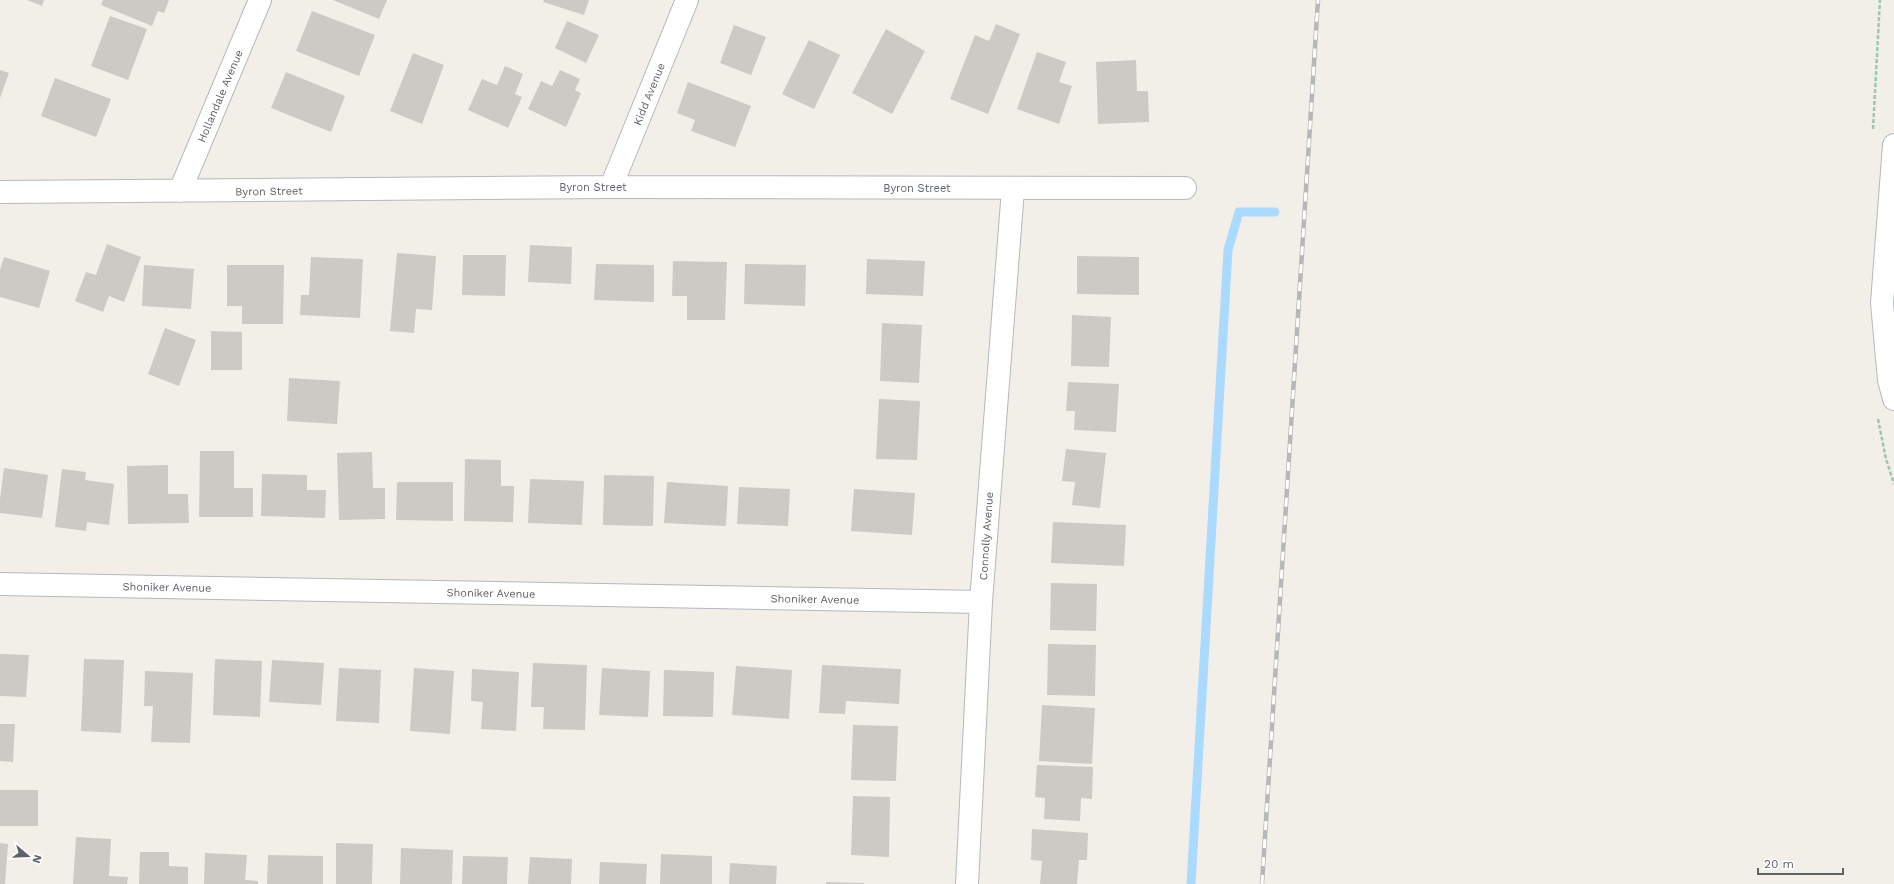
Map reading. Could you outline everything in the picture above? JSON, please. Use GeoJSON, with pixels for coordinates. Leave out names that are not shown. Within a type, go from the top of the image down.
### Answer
{"type":"FeatureCollection","features":[{"type":"Feature","properties":{"kind":"street","name":"Hollandale Avenue"},"geometry":{"type":"LineString","coordinates":[[180,191],[260,0]]}},
{"type":"Feature","properties":{"kind":"street","name":"Kidd Avenue"},"geometry":{"type":"LineString","coordinates":[[611,187],[687,0]]}},
{"type":"Feature","properties":{"kind":"street"},"geometry":{"type":"LineString","coordinates":[[1894,145],[1882,303],[1890,380],[1894,399]]}},
{"type":"Feature","properties":{"kind":"street","name":"Byron Street"},"geometry":{"type":"LineString","coordinates":[[0,192],[611,187],[1013,189],[1186,188]]}},
{"type":"Feature","properties":{"kind":"street","name":"Connolly Avenue"},"geometry":{"type":"LineString","coordinates":[[967,884],[981,602],[1013,189]]}},
{"type":"Feature","properties":{"kind":"street","name":"Shoniker Avenue"},"geometry":{"type":"LineString","coordinates":[[0,584],[981,602]]}},
{"type":"Feature","properties":{"kind":"building"},"geometry":{"type":"Polygon","coordinates":[[[27,0],[44,0],[42,6],[27,0]]]}},
{"type":"Feature","properties":{"kind":"building"},"geometry":{"type":"Polygon","coordinates":[[[103,0],[169,0],[164,13],[158,11],[152,26],[101,5],[103,0]]]}},
{"type":"Feature","properties":{"kind":"building"},"geometry":{"type":"Polygon","coordinates":[[[333,0],[387,0],[379,19],[333,0]]]}},
{"type":"Feature","properties":{"kind":"building"},"geometry":{"type":"Polygon","coordinates":[[[544,0],[589,0],[584,15],[543,2],[544,0]]]}},
{"type":"Feature","properties":{"kind":"building"},"geometry":{"type":"Polygon","coordinates":[[[312,11],[375,35],[359,76],[296,51],[312,11]]]}},
{"type":"Feature","properties":{"kind":"building"},"geometry":{"type":"Polygon","coordinates":[[[110,16],[147,29],[128,80],[91,66],[110,16]]]}},
{"type":"Feature","properties":{"kind":"building"},"geometry":{"type":"Polygon","coordinates":[[[567,21],[599,35],[586,63],[555,48],[567,21]]]}},
{"type":"Feature","properties":{"kind":"building"},"geometry":{"type":"Polygon","coordinates":[[[996,24],[1020,34],[988,114],[950,99],[975,35],[989,41],[996,24]]]}},
{"type":"Feature","properties":{"kind":"building"},"geometry":{"type":"Polygon","coordinates":[[[734,25],[766,37],[751,75],[720,63],[734,25]]]}},
{"type":"Feature","properties":{"kind":"building"},"geometry":{"type":"Polygon","coordinates":[[[886,29],[925,51],[892,114],[852,93],[886,29]]]}},
{"type":"Feature","properties":{"kind":"building"},"geometry":{"type":"Polygon","coordinates":[[[809,40],[840,55],[814,109],[782,94],[809,40]]]}},
{"type":"Feature","properties":{"kind":"building"},"geometry":{"type":"Polygon","coordinates":[[[1037,52],[1066,62],[1059,82],[1072,86],[1059,124],[1017,109],[1037,52]]]}},
{"type":"Feature","properties":{"kind":"building"},"geometry":{"type":"Polygon","coordinates":[[[413,53],[444,65],[422,124],[390,111],[413,53]]]}},
{"type":"Feature","properties":{"kind":"building"},"geometry":{"type":"Polygon","coordinates":[[[1136,60],[1137,91],[1148,91],[1149,122],[1098,124],[1096,62],[1136,60]]]}},
{"type":"Feature","properties":{"kind":"building"},"geometry":{"type":"Polygon","coordinates":[[[505,66],[523,74],[515,94],[522,97],[508,128],[468,110],[482,79],[497,85],[505,66]]]}},
{"type":"Feature","properties":{"kind":"building"},"geometry":{"type":"Polygon","coordinates":[[[0,70],[9,73],[0,98],[0,70]]]}},
{"type":"Feature","properties":{"kind":"building"},"geometry":{"type":"Polygon","coordinates":[[[560,70],[580,79],[575,90],[581,93],[566,127],[528,109],[541,81],[552,86],[560,70]]]}},
{"type":"Feature","properties":{"kind":"building"},"geometry":{"type":"Polygon","coordinates":[[[286,72],[345,96],[331,132],[271,108],[286,72]]]}},
{"type":"Feature","properties":{"kind":"building"},"geometry":{"type":"Polygon","coordinates":[[[55,78],[111,99],[96,137],[41,116],[55,78]]]}},
{"type":"Feature","properties":{"kind":"building"},"geometry":{"type":"Polygon","coordinates":[[[688,82],[751,106],[735,147],[691,131],[695,120],[677,113],[688,82]]]}},
{"type":"Feature","properties":{"kind":"building"},"geometry":{"type":"Polygon","coordinates":[[[107,244],[141,257],[124,302],[109,296],[103,312],[75,301],[86,272],[96,275],[107,244]]]}},
{"type":"Feature","properties":{"kind":"building"},"geometry":{"type":"Polygon","coordinates":[[[530,245],[572,247],[571,284],[528,282],[530,245]]]}},
{"type":"Feature","properties":{"kind":"building"},"geometry":{"type":"Polygon","coordinates":[[[397,253],[436,256],[432,310],[416,309],[414,333],[390,331],[397,253]]]}},
{"type":"Feature","properties":{"kind":"building"},"geometry":{"type":"Polygon","coordinates":[[[463,255],[506,255],[505,296],[462,295],[463,255]]]}},
{"type":"Feature","properties":{"kind":"building"},"geometry":{"type":"Polygon","coordinates":[[[1077,256],[1139,257],[1139,295],[1077,294],[1077,256]]]}},
{"type":"Feature","properties":{"kind":"building"},"geometry":{"type":"Polygon","coordinates":[[[4,257],[50,271],[39,308],[0,297],[0,270],[4,257]]]}},
{"type":"Feature","properties":{"kind":"building"},"geometry":{"type":"Polygon","coordinates":[[[311,257],[363,259],[360,318],[300,315],[301,295],[309,295],[311,257]]]}},
{"type":"Feature","properties":{"kind":"building"},"geometry":{"type":"Polygon","coordinates":[[[867,259],[925,261],[923,296],[866,294],[867,259]]]}},
{"type":"Feature","properties":{"kind":"building"},"geometry":{"type":"Polygon","coordinates":[[[673,261],[727,262],[725,320],[687,320],[687,296],[672,296],[673,261]]]}},
{"type":"Feature","properties":{"kind":"building"},"geometry":{"type":"Polygon","coordinates":[[[596,264],[654,265],[654,302],[594,300],[596,264]]]}},
{"type":"Feature","properties":{"kind":"building"},"geometry":{"type":"Polygon","coordinates":[[[745,264],[806,265],[805,306],[744,304],[745,264]]]}},
{"type":"Feature","properties":{"kind":"building"},"geometry":{"type":"Polygon","coordinates":[[[144,265],[194,269],[191,309],[142,306],[144,265]]]}},
{"type":"Feature","properties":{"kind":"building"},"geometry":{"type":"Polygon","coordinates":[[[227,265],[284,265],[283,324],[242,324],[242,306],[227,306],[227,265]]]}},
{"type":"Feature","properties":{"kind":"building"},"geometry":{"type":"Polygon","coordinates":[[[1072,315],[1111,317],[1109,367],[1071,366],[1072,315]]]}},
{"type":"Feature","properties":{"kind":"building"},"geometry":{"type":"Polygon","coordinates":[[[882,323],[922,325],[919,383],[880,381],[882,323]]]}},
{"type":"Feature","properties":{"kind":"building"},"geometry":{"type":"Polygon","coordinates":[[[165,328],[196,340],[179,386],[148,374],[165,328]]]}},
{"type":"Feature","properties":{"kind":"building"},"geometry":{"type":"Polygon","coordinates":[[[211,331],[242,332],[242,370],[211,370],[211,331]]]}},
{"type":"Feature","properties":{"kind":"building"},"geometry":{"type":"Polygon","coordinates":[[[289,378],[340,381],[337,424],[287,421],[289,378]]]}},
{"type":"Feature","properties":{"kind":"building"},"geometry":{"type":"Polygon","coordinates":[[[1068,382],[1119,384],[1116,432],[1074,430],[1075,411],[1066,411],[1068,382]]]}},
{"type":"Feature","properties":{"kind":"building"},"geometry":{"type":"Polygon","coordinates":[[[879,399],[920,401],[917,460],[876,459],[879,399]]]}},
{"type":"Feature","properties":{"kind":"building"},"geometry":{"type":"Polygon","coordinates":[[[1066,449],[1106,453],[1100,508],[1072,505],[1075,482],[1062,481],[1066,449]]]}},
{"type":"Feature","properties":{"kind":"building"},"geometry":{"type":"Polygon","coordinates":[[[200,451],[234,451],[234,488],[253,488],[253,517],[199,517],[200,451]]]}},
{"type":"Feature","properties":{"kind":"building"},"geometry":{"type":"Polygon","coordinates":[[[372,452],[373,488],[385,488],[385,519],[339,520],[337,453],[372,452]]]}},
{"type":"Feature","properties":{"kind":"building"},"geometry":{"type":"Polygon","coordinates":[[[465,459],[501,460],[501,486],[514,486],[513,522],[464,521],[465,459]]]}},
{"type":"Feature","properties":{"kind":"building"},"geometry":{"type":"Polygon","coordinates":[[[168,465],[168,494],[188,494],[189,523],[128,524],[127,466],[168,465]]]}},
{"type":"Feature","properties":{"kind":"building"},"geometry":{"type":"Polygon","coordinates":[[[4,468],[48,475],[42,518],[0,513],[0,499],[4,468]]]}},
{"type":"Feature","properties":{"kind":"building"},"geometry":{"type":"Polygon","coordinates":[[[62,469],[86,472],[85,480],[114,484],[109,525],[87,522],[86,531],[55,527],[62,469]]]}},
{"type":"Feature","properties":{"kind":"building"},"geometry":{"type":"Polygon","coordinates":[[[262,474],[307,475],[307,490],[326,490],[325,518],[261,516],[262,474]]]}},
{"type":"Feature","properties":{"kind":"building"},"geometry":{"type":"Polygon","coordinates":[[[604,475],[654,476],[653,526],[603,525],[604,475]]]}},
{"type":"Feature","properties":{"kind":"building"},"geometry":{"type":"Polygon","coordinates":[[[530,479],[584,481],[582,525],[528,523],[530,479]]]}},
{"type":"Feature","properties":{"kind":"building"},"geometry":{"type":"Polygon","coordinates":[[[397,482],[453,482],[453,521],[396,520],[397,482]]]}},
{"type":"Feature","properties":{"kind":"building"},"geometry":{"type":"Polygon","coordinates":[[[667,482],[728,486],[726,526],[664,523],[667,482]]]}},
{"type":"Feature","properties":{"kind":"building"},"geometry":{"type":"Polygon","coordinates":[[[739,487],[790,489],[788,526],[737,524],[739,487]]]}},
{"type":"Feature","properties":{"kind":"building"},"geometry":{"type":"Polygon","coordinates":[[[854,489],[915,493],[912,535],[851,531],[854,489]]]}},
{"type":"Feature","properties":{"kind":"building"},"geometry":{"type":"Polygon","coordinates":[[[1053,522],[1126,525],[1124,566],[1051,563],[1053,522]]]}},
{"type":"Feature","properties":{"kind":"building"},"geometry":{"type":"Polygon","coordinates":[[[1051,583],[1097,584],[1096,631],[1050,630],[1051,583]]]}},
{"type":"Feature","properties":{"kind":"building"},"geometry":{"type":"Polygon","coordinates":[[[1048,644],[1096,645],[1095,696],[1047,695],[1048,644]]]}},
{"type":"Feature","properties":{"kind":"building"},"geometry":{"type":"Polygon","coordinates":[[[0,654],[29,655],[26,697],[0,696],[0,654]]]}},
{"type":"Feature","properties":{"kind":"building"},"geometry":{"type":"Polygon","coordinates":[[[84,659],[124,660],[121,733],[81,731],[84,659]]]}},
{"type":"Feature","properties":{"kind":"building"},"geometry":{"type":"Polygon","coordinates":[[[215,659],[262,661],[260,717],[213,715],[215,659]]]}},
{"type":"Feature","properties":{"kind":"building"},"geometry":{"type":"Polygon","coordinates":[[[272,660],[324,663],[321,705],[269,702],[272,660]]]}},
{"type":"Feature","properties":{"kind":"building"},"geometry":{"type":"Polygon","coordinates":[[[533,663],[587,665],[585,730],[543,729],[544,707],[531,707],[533,663]]]}},
{"type":"Feature","properties":{"kind":"building"},"geometry":{"type":"Polygon","coordinates":[[[822,665],[901,669],[899,704],[846,701],[845,714],[819,713],[822,665]]]}},
{"type":"Feature","properties":{"kind":"building"},"geometry":{"type":"Polygon","coordinates":[[[736,666],[792,670],[789,719],[732,715],[736,666]]]}},
{"type":"Feature","properties":{"kind":"building"},"geometry":{"type":"Polygon","coordinates":[[[339,668],[381,670],[379,723],[336,721],[339,668]]]}},
{"type":"Feature","properties":{"kind":"building"},"geometry":{"type":"Polygon","coordinates":[[[414,668],[454,671],[450,734],[410,731],[414,668]]]}},
{"type":"Feature","properties":{"kind":"building"},"geometry":{"type":"Polygon","coordinates":[[[602,668],[650,671],[648,717],[599,715],[602,668]]]}},
{"type":"Feature","properties":{"kind":"building"},"geometry":{"type":"Polygon","coordinates":[[[472,669],[519,672],[516,731],[481,729],[483,702],[471,701],[472,669]]]}},
{"type":"Feature","properties":{"kind":"building"},"geometry":{"type":"Polygon","coordinates":[[[664,670],[714,672],[713,717],[663,716],[664,670]]]}},
{"type":"Feature","properties":{"kind":"building"},"geometry":{"type":"Polygon","coordinates":[[[145,671],[193,673],[190,743],[151,742],[153,706],[144,706],[145,671]]]}},
{"type":"Feature","properties":{"kind":"building"},"geometry":{"type":"Polygon","coordinates":[[[1042,705],[1095,708],[1092,764],[1039,761],[1042,705]]]}},
{"type":"Feature","properties":{"kind":"building"},"geometry":{"type":"Polygon","coordinates":[[[0,724],[15,724],[13,762],[0,761],[0,724]]]}},
{"type":"Feature","properties":{"kind":"building"},"geometry":{"type":"Polygon","coordinates":[[[853,725],[898,726],[896,781],[851,780],[853,725]]]}},
{"type":"Feature","properties":{"kind":"building"},"geometry":{"type":"Polygon","coordinates":[[[1037,765],[1093,767],[1092,799],[1081,798],[1080,821],[1044,819],[1045,798],[1035,797],[1037,765]]]}},
{"type":"Feature","properties":{"kind":"building"},"geometry":{"type":"Polygon","coordinates":[[[0,790],[38,790],[38,826],[0,826],[0,790]]]}},
{"type":"Feature","properties":{"kind":"building"},"geometry":{"type":"Polygon","coordinates":[[[853,796],[890,797],[889,857],[851,855],[853,796]]]}},
{"type":"Feature","properties":{"kind":"building"},"geometry":{"type":"Polygon","coordinates":[[[1032,829],[1088,833],[1087,860],[1079,860],[1077,884],[1040,884],[1042,861],[1031,860],[1032,829]]]}},
{"type":"Feature","properties":{"kind":"building"},"geometry":{"type":"Polygon","coordinates":[[[76,837],[111,839],[109,876],[128,877],[127,884],[73,884],[76,837]]]}},
{"type":"Feature","properties":{"kind":"building"},"geometry":{"type":"Polygon","coordinates":[[[0,843],[8,844],[5,884],[0,884],[0,843]]]}},
{"type":"Feature","properties":{"kind":"building"},"geometry":{"type":"Polygon","coordinates":[[[336,843],[373,844],[372,884],[336,884],[336,843]]]}},
{"type":"Feature","properties":{"kind":"building"},"geometry":{"type":"Polygon","coordinates":[[[401,848],[453,850],[452,884],[400,884],[401,848]]]}},
{"type":"Feature","properties":{"kind":"building"},"geometry":{"type":"Polygon","coordinates":[[[140,852],[169,852],[169,866],[188,867],[188,884],[139,884],[140,852]]]}},
{"type":"Feature","properties":{"kind":"building"},"geometry":{"type":"Polygon","coordinates":[[[205,853],[247,855],[245,880],[258,881],[258,884],[204,884],[205,853]]]}},
{"type":"Feature","properties":{"kind":"building"},"geometry":{"type":"Polygon","coordinates":[[[661,854],[712,856],[712,884],[660,884],[661,854]]]}},
{"type":"Feature","properties":{"kind":"building"},"geometry":{"type":"Polygon","coordinates":[[[268,855],[323,856],[323,884],[267,884],[268,855]]]}},
{"type":"Feature","properties":{"kind":"building"},"geometry":{"type":"Polygon","coordinates":[[[463,856],[508,857],[507,884],[462,884],[463,856]]]}},
{"type":"Feature","properties":{"kind":"building"},"geometry":{"type":"Polygon","coordinates":[[[530,857],[572,859],[571,884],[528,884],[530,857]]]}},
{"type":"Feature","properties":{"kind":"building"},"geometry":{"type":"Polygon","coordinates":[[[600,862],[647,864],[646,884],[599,884],[600,862]]]}},
{"type":"Feature","properties":{"kind":"building"},"geometry":{"type":"Polygon","coordinates":[[[730,863],[777,866],[776,884],[729,884],[730,863]]]}},
{"type":"Feature","properties":{"kind":"building"},"geometry":{"type":"Polygon","coordinates":[[[826,882],[864,883],[864,884],[826,884],[826,882]]]}},
{"type":"Feature","properties":{"kind":"waterway"},"geometry":{"type":"LineString","coordinates":[[1191,884],[1228,250],[1239,212],[1275,212]]}},
{"type":"Feature","properties":{"kind":"railway"},"geometry":{"type":"LineString","coordinates":[[1262,884],[1318,0]]}}]}
